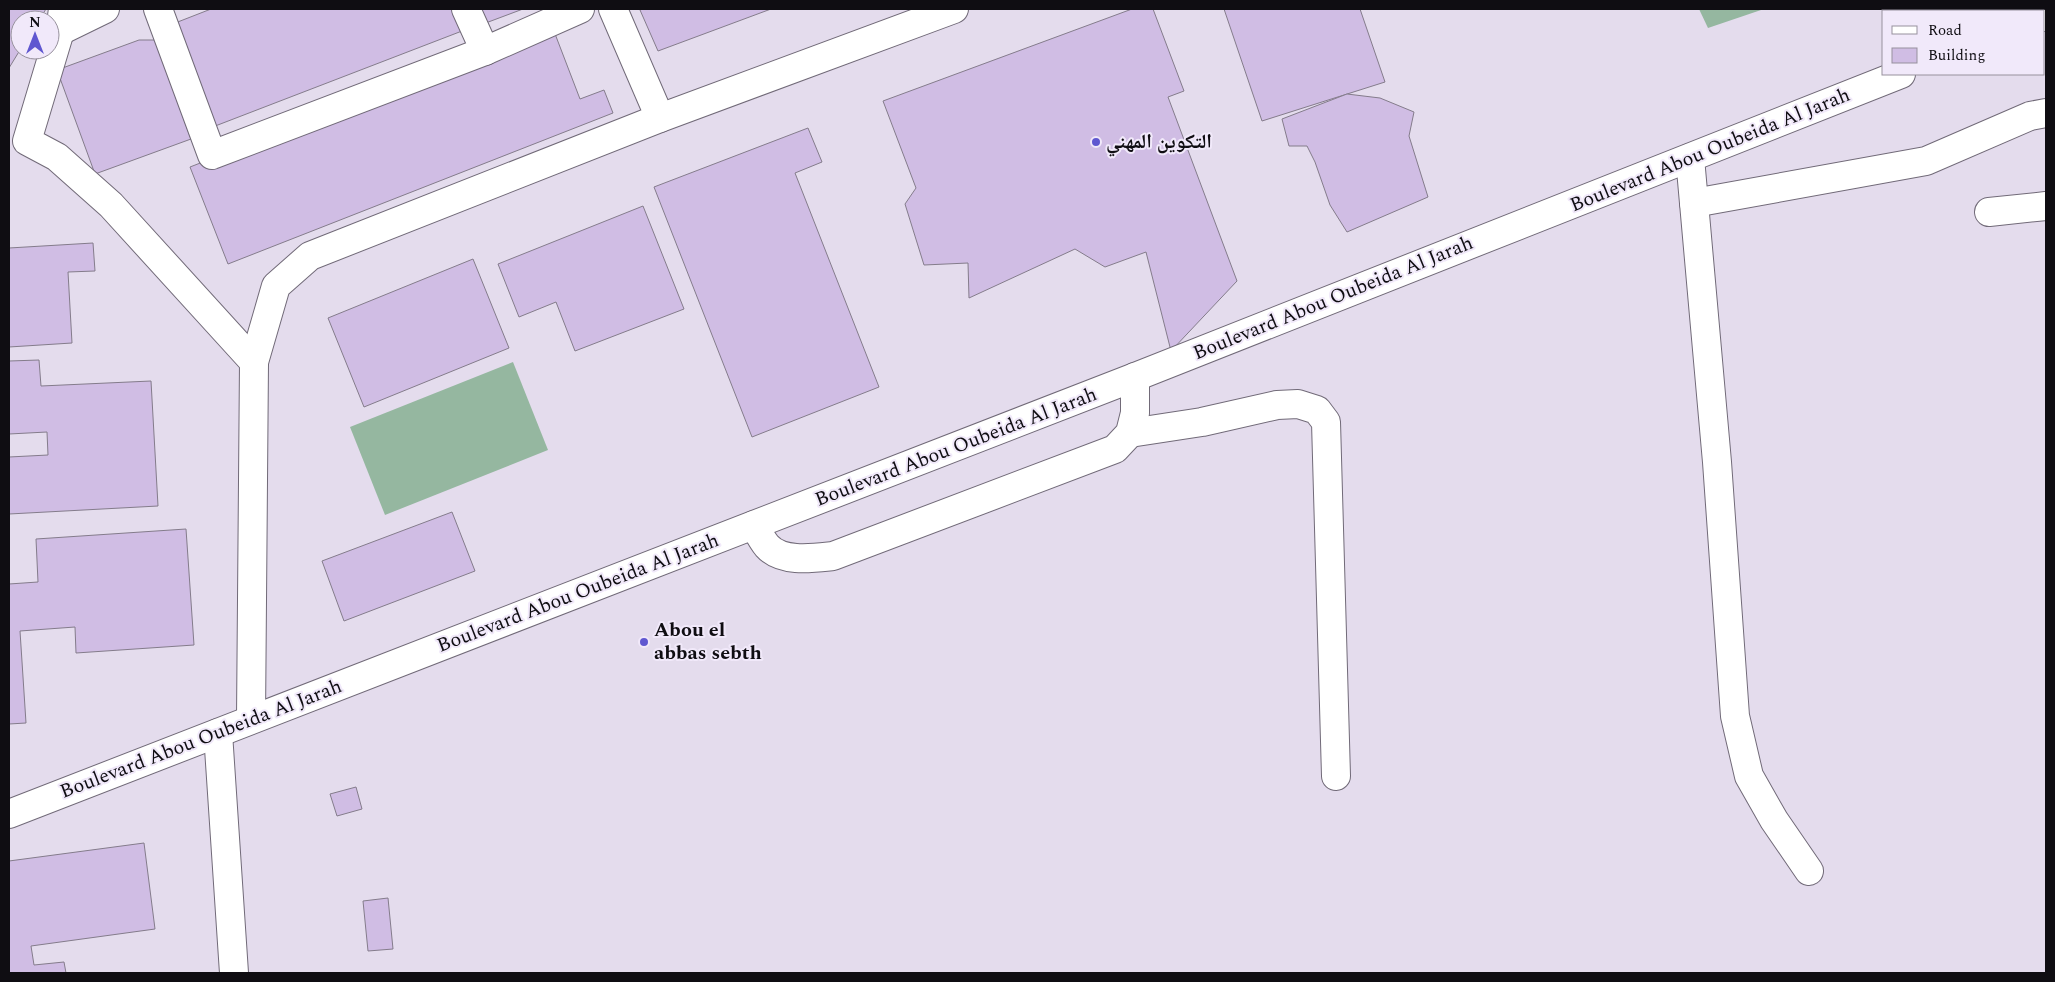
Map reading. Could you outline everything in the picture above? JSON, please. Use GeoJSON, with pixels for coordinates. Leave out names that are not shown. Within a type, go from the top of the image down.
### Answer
{"type":"FeatureCollection","features":[{"type":"Feature","properties":{"kind":"street"},"geometry":{"type":"LineString","coordinates":[[105,9],[62,20],[18,143],[56,157],[111,205],[254,362]]}},
{"type":"Feature","properties":{"kind":"street"},"geometry":{"type":"LineString","coordinates":[[158,9],[212,156],[485,51],[580,9]]}},
{"type":"Feature","properties":{"kind":"street"},"geometry":{"type":"LineString","coordinates":[[466,9],[485,51]]}},
{"type":"Feature","properties":{"kind":"street"},"geometry":{"type":"LineString","coordinates":[[613,9],[660,118]]}},
{"type":"Feature","properties":{"kind":"street"},"geometry":{"type":"LineString","coordinates":[[250,719],[254,362],[276,286],[310,256],[660,118],[954,9]]}},
{"type":"Feature","properties":{"kind":"street","name":"Boulevard Abou Oubeida Al Jarah"},"geometry":{"type":"LineString","coordinates":[[9,814],[250,719],[754,526],[1898,75]]}},
{"type":"Feature","properties":{"kind":"street"},"geometry":{"type":"LineString","coordinates":[[1694,203],[1926,161],[2030,116],[2046,113]]}},
{"type":"Feature","properties":{"kind":"street"},"geometry":{"type":"LineString","coordinates":[[1690,158],[1717,462],[1735,716],[1749,776],[1774,820],[1809,871]]}},
{"type":"Feature","properties":{"kind":"street"},"geometry":{"type":"LineString","coordinates":[[1990,212],[2046,206]]}},
{"type":"Feature","properties":{"kind":"street"},"geometry":{"type":"LineString","coordinates":[[754,526],[768,548],[783,555],[805,559],[833,556],[1115,449],[1130,433],[1135,413],[1135,376]]}},
{"type":"Feature","properties":{"kind":"street"},"geometry":{"type":"LineString","coordinates":[[1130,433],[1202,422],[1277,405],[1298,404],[1317,410],[1326,422],[1336,776]]}},
{"type":"Feature","properties":{"kind":"street"},"geometry":{"type":"LineString","coordinates":[[218,733],[234,973]]}},
{"type":"Feature","properties":{"kind":"green space"},"geometry":{"type":"Polygon","coordinates":[[[1699,9],[1764,9],[1708,28],[1699,9]]]}},
{"type":"Feature","properties":{"kind":"green space"},"geometry":{"type":"Polygon","coordinates":[[[513,362],[548,450],[385,515],[350,427],[513,362]]]}},
{"type":"Feature","properties":{"kind":"building"},"geometry":{"type":"Polygon","coordinates":[[[9,9],[46,9],[10,10],[10,60],[14,60],[9,68],[9,9]]]}},
{"type":"Feature","properties":{"kind":"building"},"geometry":{"type":"Polygon","coordinates":[[[211,9],[453,9],[462,31],[210,128],[170,25],[211,9]]]}},
{"type":"Feature","properties":{"kind":"building"},"geometry":{"type":"Polygon","coordinates":[[[468,9],[523,9],[475,27],[468,9]]]}},
{"type":"Feature","properties":{"kind":"building"},"geometry":{"type":"Polygon","coordinates":[[[771,9],[658,51],[640,10],[771,9]]]}},
{"type":"Feature","properties":{"kind":"building"},"geometry":{"type":"Polygon","coordinates":[[[1132,9],[1153,9],[1184,91],[1168,97],[1237,281],[1171,351],[1146,252],[1105,267],[1075,249],[969,298],[968,263],[924,265],[905,204],[916,188],[883,101],[1132,9]]]}},
{"type":"Feature","properties":{"kind":"building"},"geometry":{"type":"Polygon","coordinates":[[[1224,9],[1360,9],[1385,82],[1262,121],[1224,9]]]}},
{"type":"Feature","properties":{"kind":"building"},"geometry":{"type":"Polygon","coordinates":[[[552,26],[580,99],[604,90],[613,113],[228,264],[190,167],[552,26]]]}},
{"type":"Feature","properties":{"kind":"building"},"geometry":{"type":"Polygon","coordinates":[[[139,40],[155,40],[191,139],[95,174],[57,70],[139,40]]]}},
{"type":"Feature","properties":{"kind":"building"},"geometry":{"type":"Polygon","coordinates":[[[1347,94],[1380,98],[1414,112],[1409,136],[1428,197],[1347,232],[1330,205],[1315,162],[1307,146],[1289,146],[1282,119],[1347,94]]]}},
{"type":"Feature","properties":{"kind":"building"},"geometry":{"type":"Polygon","coordinates":[[[808,128],[822,162],[795,173],[879,387],[752,437],[654,187],[808,128]]]}},
{"type":"Feature","properties":{"kind":"building"},"geometry":{"type":"Polygon","coordinates":[[[643,206],[684,309],[575,351],[556,302],[519,317],[498,264],[643,206]]]}},
{"type":"Feature","properties":{"kind":"building"},"geometry":{"type":"Polygon","coordinates":[[[93,243],[95,271],[68,272],[72,343],[9,347],[9,248],[93,243]]]}},
{"type":"Feature","properties":{"kind":"building"},"geometry":{"type":"Polygon","coordinates":[[[473,259],[509,348],[364,407],[328,318],[473,259]]]}},
{"type":"Feature","properties":{"kind":"building"},"geometry":{"type":"Polygon","coordinates":[[[39,360],[41,386],[151,381],[158,506],[9,514],[9,457],[48,455],[47,432],[9,434],[9,361],[39,360]]]}},
{"type":"Feature","properties":{"kind":"building"},"geometry":{"type":"Polygon","coordinates":[[[452,512],[475,571],[344,621],[322,561],[452,512]]]}},
{"type":"Feature","properties":{"kind":"building"},"geometry":{"type":"Polygon","coordinates":[[[186,529],[194,645],[76,653],[75,627],[20,631],[26,723],[9,724],[9,584],[38,582],[36,539],[186,529]]]}},
{"type":"Feature","properties":{"kind":"building"},"geometry":{"type":"Polygon","coordinates":[[[356,787],[362,809],[337,816],[330,794],[356,787]]]}},
{"type":"Feature","properties":{"kind":"building"},"geometry":{"type":"Polygon","coordinates":[[[144,843],[155,929],[31,946],[34,965],[64,962],[66,973],[9,973],[9,861],[144,843]]]}},
{"type":"Feature","properties":{"kind":"building"},"geometry":{"type":"Polygon","coordinates":[[[388,898],[393,949],[368,951],[363,901],[388,898]]]}},
{"type":"Feature","properties":{"kind":"place","name":"التكوين المهني"},"geometry":{"type":"Point","coordinates":[1096,142]}},
{"type":"Feature","properties":{"kind":"place","name":"Abou el abbas sebth"},"geometry":{"type":"Point","coordinates":[644,642]}}]}
